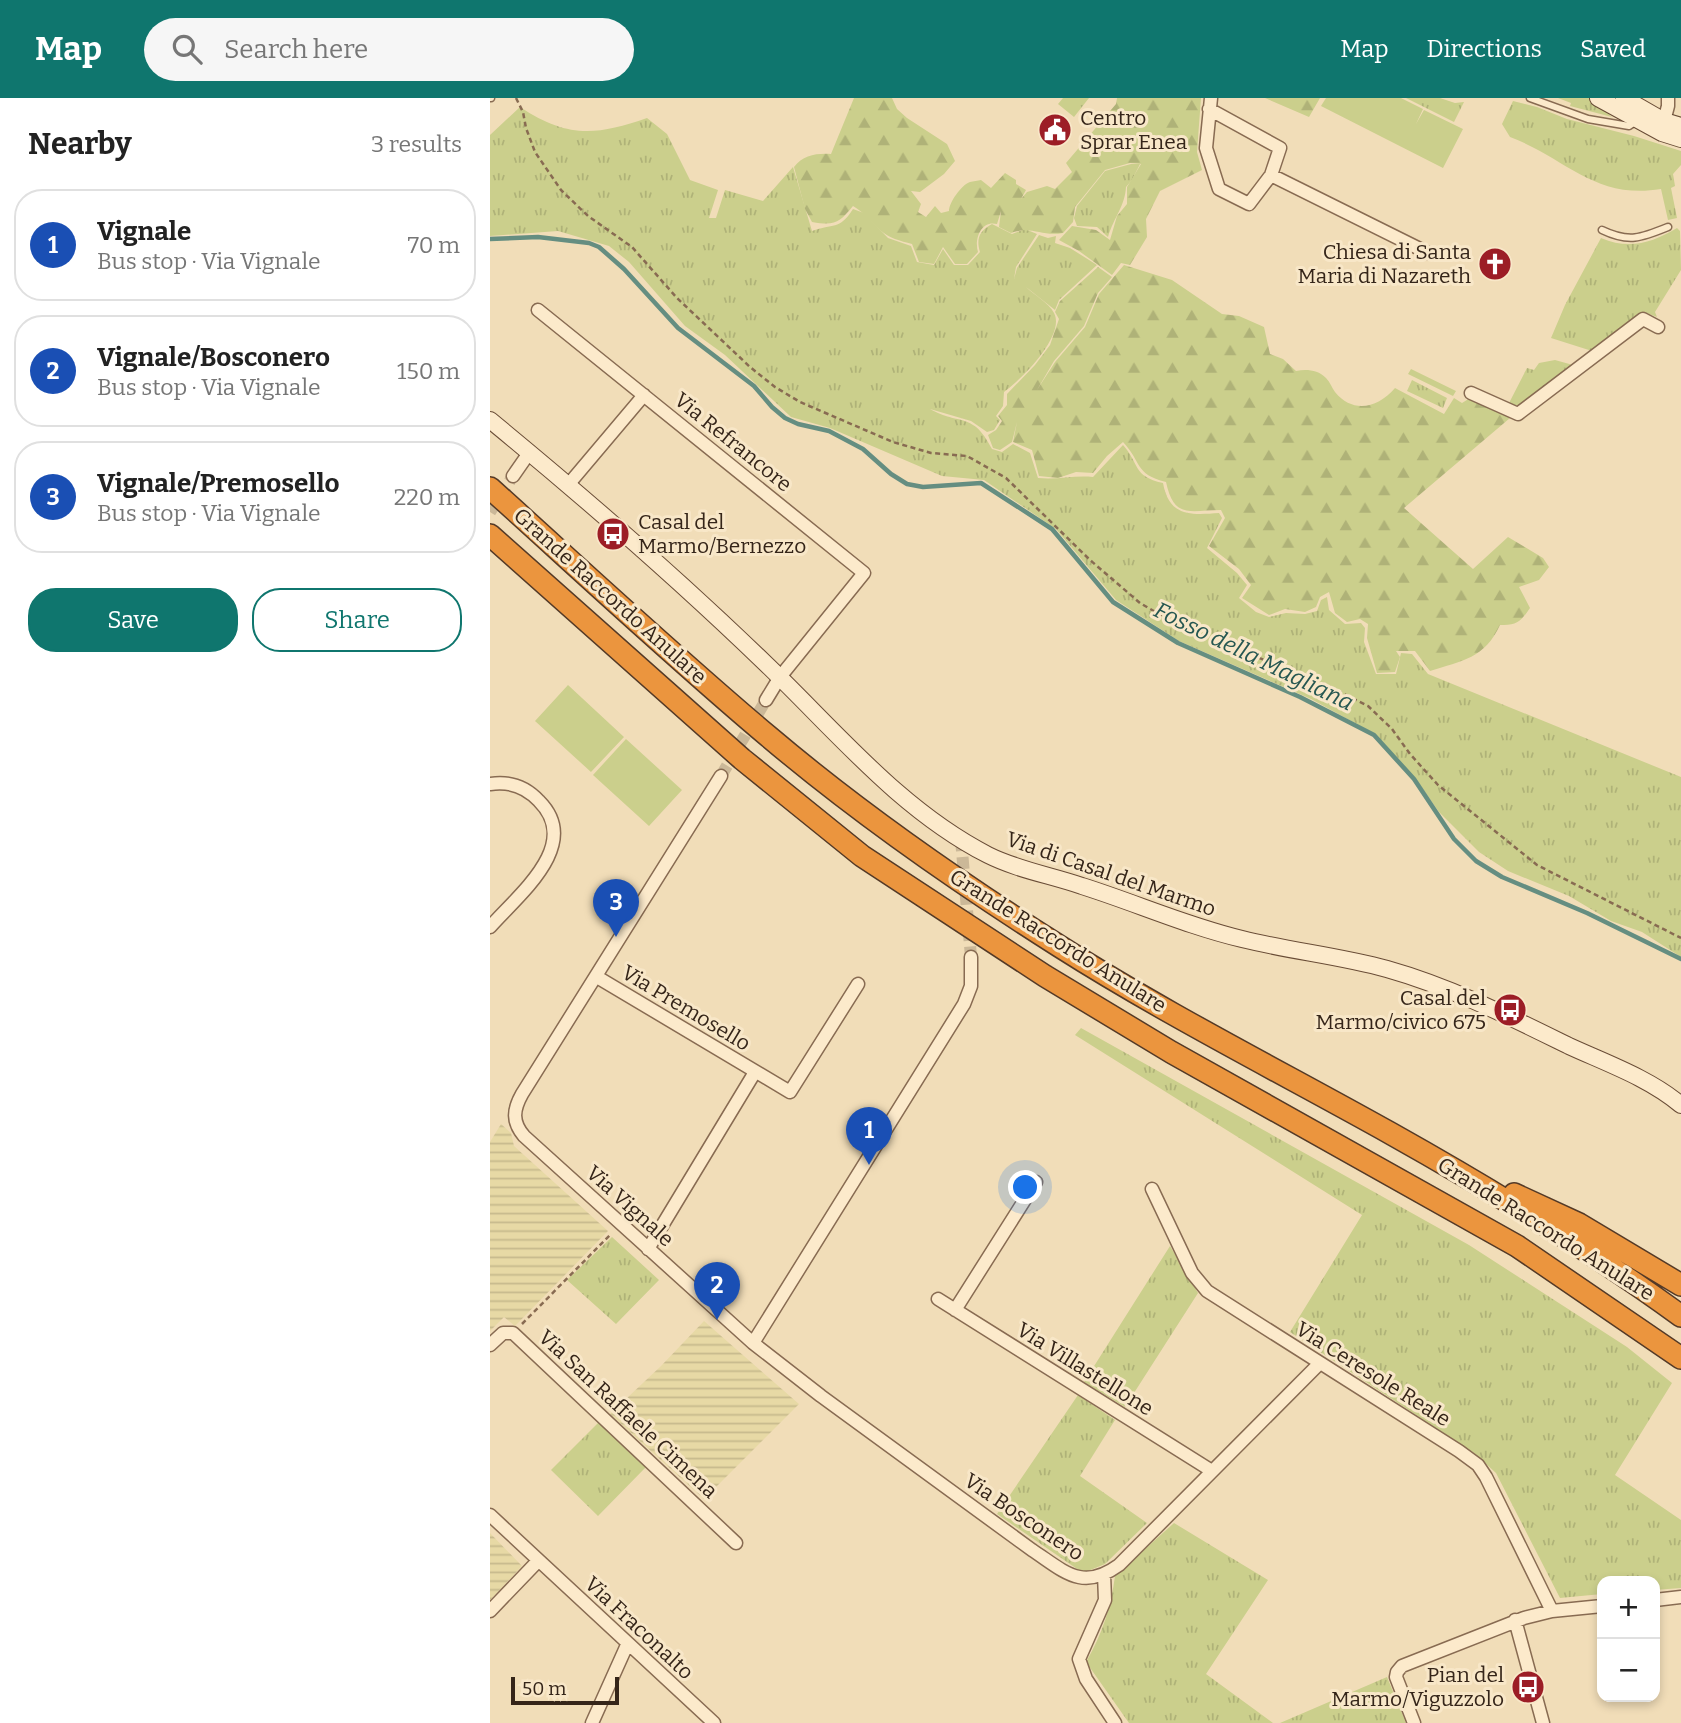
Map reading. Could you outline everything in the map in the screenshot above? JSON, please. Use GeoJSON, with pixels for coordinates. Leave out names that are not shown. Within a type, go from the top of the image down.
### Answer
{"type":"FeatureCollection","features":[{"type":"Feature","properties":{"kind":"highway","name":"Grande Raccordo Anulare"},"geometry":{"type":"LineString","coordinates":[[490,488],[770,738],[873,819],[941,868],[1063,949],[1461,1174],[1602,1261],[1681,1316]]}},
{"type":"Feature","properties":{"kind":"highway","name":"Grande Raccordo Anulare"},"geometry":{"type":"LineString","coordinates":[[490,535],[742,759],[862,856],[1045,976],[1171,1052],[1517,1246],[1681,1358]]}},
{"type":"Feature","properties":{"kind":"highway"},"geometry":{"type":"LineString","coordinates":[[1461,1174],[1546,1207],[1681,1284]]}},
{"type":"Feature","properties":{"kind":"main road"},"geometry":{"type":"LineString","coordinates":[[1598,98],[1637,121],[1681,139]]}},
{"type":"Feature","properties":{"kind":"main road"},"geometry":{"type":"LineString","coordinates":[[1624,98],[1664,121],[1681,126]]}},
{"type":"Feature","properties":{"kind":"main road","name":"Via di Casal del Marmo"},"geometry":{"type":"LineString","coordinates":[[490,420],[655,559],[917,810],[990,856],[1022,869],[1115,896],[1198,927],[1245,940],[1386,968],[1434,984],[1645,1082],[1681,1105]]}},
{"type":"Feature","properties":{"kind":"street"},"geometry":{"type":"LineString","coordinates":[[1664,121],[1668,98]]}},
{"type":"Feature","properties":{"kind":"street"},"geometry":{"type":"LineString","coordinates":[[1210,103],[1280,148],[1271,176],[1248,204],[1219,189],[1206,148],[1210,103]]}},
{"type":"Feature","properties":{"kind":"street"},"geometry":{"type":"LineString","coordinates":[[1271,176],[1427,253]]}},
{"type":"Feature","properties":{"kind":"street","name":"Via Refrancore"},"geometry":{"type":"LineString","coordinates":[[538,310],[864,573],[780,677]]}},
{"type":"Feature","properties":{"kind":"street"},"geometry":{"type":"LineString","coordinates":[[1471,393],[1518,414],[1643,319],[1658,327]]}},
{"type":"Feature","properties":{"kind":"street"},"geometry":{"type":"LineString","coordinates":[[568,485],[644,396]]}},
{"type":"Feature","properties":{"kind":"street"},"geometry":{"type":"LineString","coordinates":[[513,476],[529,453]]}},
{"type":"Feature","properties":{"kind":"street"},"geometry":{"type":"LineString","coordinates":[[766,700],[780,677]]}},
{"type":"Feature","properties":{"kind":"street","name":"Via Vignale"},"geometry":{"type":"LineString","coordinates":[[721,776],[522,1094],[514,1117],[524,1136],[753,1343]]}},
{"type":"Feature","properties":{"kind":"street"},"geometry":{"type":"LineString","coordinates":[[490,783],[519,786],[536,797],[550,817],[555,839],[550,855],[541,869],[490,927]]}},
{"type":"Feature","properties":{"kind":"street"},"geometry":{"type":"LineString","coordinates":[[753,1343],[964,1004],[971,986],[971,957]]}},
{"type":"Feature","properties":{"kind":"street","name":"Via Premosello"},"geometry":{"type":"LineString","coordinates":[[597,977],[790,1092],[858,984]]}},
{"type":"Feature","properties":{"kind":"street","name":"Via Premosello"},"geometry":{"type":"LineString","coordinates":[[648,1249],[755,1072]]}},
{"type":"Feature","properties":{"kind":"street"},"geometry":{"type":"LineString","coordinates":[[955,1310],[1036,1182]]}},
{"type":"Feature","properties":{"kind":"street","name":"Via Ceresole Reale"},"geometry":{"type":"LineString","coordinates":[[1152,1189],[1192,1273],[1201,1285],[1478,1465],[1552,1611]]}},
{"type":"Feature","properties":{"kind":"street","name":"Via Villastellone"},"geometry":{"type":"LineString","coordinates":[[937,1299],[1212,1471]]}},
{"type":"Feature","properties":{"kind":"street","name":"Via San Raffaele Cimena"},"geometry":{"type":"LineString","coordinates":[[490,1345],[503,1333],[513,1333],[736,1543]]}},
{"type":"Feature","properties":{"kind":"street","name":"Via Bosconero"},"geometry":{"type":"LineString","coordinates":[[753,1343],[821,1396],[1068,1574],[1084,1579],[1104,1574],[1127,1557],[1319,1364]]}},
{"type":"Feature","properties":{"kind":"street","name":"Via Fraconalto"},"geometry":{"type":"LineString","coordinates":[[490,1515],[714,1723]]}},
{"type":"Feature","properties":{"kind":"street"},"geometry":{"type":"LineString","coordinates":[[490,1611],[538,1561]]}},
{"type":"Feature","properties":{"kind":"street"},"geometry":{"type":"LineString","coordinates":[[1104,1574],[1105,1600],[1079,1659],[1086,1679],[1115,1723]]}},
{"type":"Feature","properties":{"kind":"street"},"geometry":{"type":"LineString","coordinates":[[1660,1599],[1681,1597]]}},
{"type":"Feature","properties":{"kind":"street"},"geometry":{"type":"LineString","coordinates":[[1414,1723],[1396,1677],[1399,1669],[1515,1620],[1552,1611],[1597,1606]]}},
{"type":"Feature","properties":{"kind":"street"},"geometry":{"type":"LineString","coordinates":[[1515,1620],[1544,1723]]}},
{"type":"Feature","properties":{"kind":"street"},"geometry":{"type":"LineString","coordinates":[[592,1723],[627,1645]]}},
{"type":"Feature","properties":{"kind":"lane"},"geometry":{"type":"LineString","coordinates":[[1530,98],[1587,119],[1629,126],[1637,121]]}},
{"type":"Feature","properties":{"kind":"lane"},"geometry":{"type":"LineString","coordinates":[[1602,230],[1617,237],[1634,239],[1668,227]]}},
{"type":"Feature","properties":{"kind":"path"},"geometry":{"type":"LineString","coordinates":[[516,98],[536,152],[561,190],[588,216],[632,247],[677,298],[775,387],[800,402],[894,442],[931,453],[967,456],[1006,478],[1090,561],[1140,603],[1178,625],[1326,685],[1368,706],[1392,729],[1438,785],[1536,864],[1681,938]]}},
{"type":"Feature","properties":{"kind":"path"},"geometry":{"type":"LineString","coordinates":[[513,1333],[621,1224]]}},
{"type":"Feature","properties":{"kind":"shaded area"},"geometry":{"type":"Polygon","coordinates":[[[501,1124],[511,1133],[514,1146],[608,1231],[515,1326],[504,1317],[490,1331],[490,1142],[501,1124]]]}},
{"type":"Feature","properties":{"kind":"shaded area"},"geometry":{"type":"Polygon","coordinates":[[[704,1321],[799,1404],[704,1499],[610,1414],[704,1321]]]}},
{"type":"Feature","properties":{"kind":"shaded area"},"geometry":{"type":"Polygon","coordinates":[[[490,1533],[522,1566],[490,1600],[490,1533]]]}},
{"type":"Feature","properties":{"kind":"green space"},"geometry":{"type":"Polygon","coordinates":[[[854,98],[892,98],[897,109],[907,118],[947,144],[955,161],[944,174],[920,192],[911,191],[921,204],[918,212],[926,217],[935,206],[941,213],[949,211],[956,195],[967,184],[981,180],[991,188],[1005,173],[1026,190],[1021,199],[1027,192],[1047,186],[1055,189],[1072,172],[1066,163],[1116,104],[1117,98],[1201,98],[1197,152],[1202,170],[1160,191],[1146,219],[1147,237],[1130,265],[1121,263],[1112,275],[1059,240],[1072,226],[1096,230],[1110,240],[1117,216],[1127,204],[1127,187],[1141,164],[1130,163],[1105,170],[1075,207],[1073,222],[1063,233],[1025,230],[1011,233],[999,227],[1001,211],[997,224],[987,225],[980,232],[978,252],[967,264],[955,264],[943,247],[934,264],[919,262],[912,244],[887,235],[853,206],[840,220],[826,224],[812,222],[805,209],[794,167],[811,156],[831,154],[854,98]]]}},
{"type":"Feature","properties":{"kind":"green space"},"geometry":{"type":"Polygon","coordinates":[[[1063,98],[1089,98],[1074,117],[1058,104],[1063,98]]]}},
{"type":"Feature","properties":{"kind":"green space"},"geometry":{"type":"Polygon","coordinates":[[[1265,98],[1320,98],[1309,117],[1265,98]]]}},
{"type":"Feature","properties":{"kind":"green space"},"geometry":{"type":"Polygon","coordinates":[[[1326,98],[1401,98],[1423,109],[1416,124],[1424,110],[1463,129],[1443,168],[1321,106],[1326,98]]]}},
{"type":"Feature","properties":{"kind":"green space"},"geometry":{"type":"Polygon","coordinates":[[[1406,98],[1440,98],[1455,103],[1464,102],[1454,122],[1406,98]]]}},
{"type":"Feature","properties":{"kind":"green space"},"geometry":{"type":"Polygon","coordinates":[[[1558,98],[1589,98],[1612,117],[1570,106],[1571,103],[1558,98]]]}},
{"type":"Feature","properties":{"kind":"green space"},"geometry":{"type":"Polygon","coordinates":[[[1513,101],[1681,151],[1681,165],[1673,174],[1675,186],[1671,188],[1677,218],[1668,220],[1661,189],[1638,191],[1599,183],[1510,137],[1502,124],[1513,101]]]}},
{"type":"Feature","properties":{"kind":"green space"},"geometry":{"type":"Polygon","coordinates":[[[520,107],[552,124],[582,131],[612,128],[647,118],[667,134],[690,180],[718,190],[709,218],[716,218],[725,190],[763,201],[793,167],[812,231],[839,224],[853,209],[864,213],[888,238],[911,246],[917,262],[934,265],[943,249],[954,265],[968,265],[980,252],[978,243],[981,233],[992,224],[1012,234],[1025,229],[1037,234],[1016,267],[1014,279],[1017,268],[1039,235],[1048,238],[1056,236],[1055,243],[1070,248],[1097,265],[1059,300],[1055,310],[1045,302],[1054,313],[1054,333],[1030,368],[1004,392],[1003,406],[996,416],[1000,420],[994,430],[987,432],[971,421],[930,409],[972,424],[979,429],[992,449],[1002,452],[1013,444],[1030,453],[1038,478],[1093,477],[1123,445],[1141,473],[1163,483],[1170,502],[1176,508],[1183,512],[1199,514],[1219,513],[1222,518],[1207,548],[1247,585],[1239,598],[1256,612],[1269,617],[1286,613],[1305,614],[1317,611],[1321,600],[1327,597],[1329,610],[1345,624],[1361,623],[1365,628],[1364,642],[1376,674],[1396,674],[1401,653],[1412,654],[1428,674],[1681,777],[1681,957],[1642,932],[1611,921],[1569,896],[1508,871],[1479,852],[1439,812],[1418,782],[1375,734],[1311,699],[1179,641],[1116,600],[1056,529],[984,480],[942,476],[830,428],[791,417],[725,355],[685,326],[629,262],[609,246],[558,231],[490,236],[490,135],[520,107]]]}},
{"type":"Feature","properties":{"kind":"green space"},"geometry":{"type":"Polygon","coordinates":[[[1140,164],[1126,187],[1124,200],[1108,237],[1097,227],[1077,226],[1074,218],[1077,206],[1105,171],[1140,164]]]}},
{"type":"Feature","properties":{"kind":"green space"},"geometry":{"type":"Polygon","coordinates":[[[1677,228],[1680,231],[1681,270],[1655,312],[1657,317],[1644,312],[1592,351],[1551,338],[1565,305],[1601,238],[1621,244],[1640,243],[1659,238],[1677,228]]]}},
{"type":"Feature","properties":{"kind":"green space"},"geometry":{"type":"Polygon","coordinates":[[[1124,265],[1172,280],[1222,314],[1239,316],[1264,327],[1270,354],[1283,359],[1296,371],[1312,371],[1323,375],[1342,399],[1357,406],[1373,404],[1395,388],[1444,414],[1454,398],[1462,403],[1470,398],[1510,418],[1404,508],[1473,569],[1508,537],[1543,558],[1549,567],[1539,580],[1519,587],[1530,608],[1524,616],[1511,625],[1500,625],[1487,645],[1462,661],[1430,671],[1415,651],[1396,651],[1400,657],[1395,672],[1377,673],[1367,638],[1368,624],[1360,619],[1347,622],[1335,613],[1329,592],[1320,597],[1316,607],[1305,612],[1285,609],[1269,615],[1242,598],[1251,585],[1239,569],[1209,546],[1225,518],[1221,510],[1193,511],[1179,508],[1169,494],[1166,482],[1143,471],[1123,442],[1093,473],[1076,472],[1058,478],[1039,476],[1032,450],[1013,442],[1017,422],[1012,442],[1000,450],[993,448],[988,435],[996,430],[1002,421],[998,416],[1007,405],[1007,394],[1050,345],[1059,319],[1055,312],[1060,301],[1098,267],[1112,277],[1098,293],[1084,326],[1054,361],[1037,390],[1055,362],[1085,327],[1099,294],[1124,265]]]}},
{"type":"Feature","properties":{"kind":"green space"},"geometry":{"type":"Polygon","coordinates":[[[1555,360],[1573,365],[1521,405],[1508,405],[1527,368],[1534,370],[1539,363],[1555,360]]]}},
{"type":"Feature","properties":{"kind":"green space"},"geometry":{"type":"Polygon","coordinates":[[[1411,369],[1456,391],[1453,396],[1408,374],[1411,369]]]}},
{"type":"Feature","properties":{"kind":"green space"},"geometry":{"type":"Polygon","coordinates":[[[1412,380],[1447,398],[1443,408],[1407,391],[1412,380]]]}},
{"type":"Feature","properties":{"kind":"green space"},"geometry":{"type":"Polygon","coordinates":[[[568,685],[624,737],[591,772],[535,721],[568,685]]]}},
{"type":"Feature","properties":{"kind":"green space"},"geometry":{"type":"Polygon","coordinates":[[[626,739],[682,790],[649,826],[593,775],[626,739]]]}},
{"type":"Feature","properties":{"kind":"green space"},"geometry":{"type":"Polygon","coordinates":[[[1081,1028],[1469,1245],[1627,1347],[1672,1383],[1615,1475],[1681,1520],[1681,1588],[1660,1590],[1660,1576],[1597,1576],[1597,1594],[1560,1598],[1496,1473],[1474,1453],[1290,1332],[1362,1215],[1075,1035],[1081,1028]]]}},
{"type":"Feature","properties":{"kind":"green space"},"geometry":{"type":"Polygon","coordinates":[[[612,1237],[659,1280],[616,1324],[567,1280],[612,1237]]]}},
{"type":"Feature","properties":{"kind":"green space"},"geometry":{"type":"Polygon","coordinates":[[[1170,1246],[1198,1293],[1125,1407],[1084,1382],[1170,1246]]]}},
{"type":"Feature","properties":{"kind":"green space"},"geometry":{"type":"Polygon","coordinates":[[[1078,1395],[1115,1420],[1080,1476],[1147,1523],[1105,1564],[1083,1573],[997,1514],[1078,1395]]]}},
{"type":"Feature","properties":{"kind":"green space"},"geometry":{"type":"Polygon","coordinates":[[[600,1421],[646,1467],[598,1516],[551,1470],[600,1421]]]}},
{"type":"Feature","properties":{"kind":"green space"},"geometry":{"type":"Polygon","coordinates":[[[1174,1523],[1268,1580],[1206,1674],[1273,1723],[1129,1723],[1086,1662],[1105,1621],[1115,1576],[1174,1523]]]}},
{"type":"Feature","properties":{"kind":"green space"},"geometry":{"type":"Polygon","coordinates":[[[1387,1677],[1406,1723],[1280,1723],[1387,1677]]]}},
{"type":"Feature","properties":{"kind":"waterway","name":"Fosso della Magliana"},"geometry":{"type":"LineString","coordinates":[[490,239],[538,237],[589,243],[599,247],[624,269],[678,328],[754,386],[785,418],[829,431],[863,449],[891,474],[907,484],[923,487],[981,483],[1052,529],[1113,602],[1178,643],[1300,697],[1374,735],[1414,779],[1454,839],[1476,861],[1502,877],[1587,913],[1681,959]]}},
{"type":"Feature","properties":{"kind":"tunnel"},"geometry":{"type":"LineString","coordinates":[[490,512],[513,476]]}},
{"type":"Feature","properties":{"kind":"tunnel"},"geometry":{"type":"LineString","coordinates":[[721,776],[766,700]]}},
{"type":"Feature","properties":{"kind":"tunnel"},"geometry":{"type":"LineString","coordinates":[[961,839],[971,957]]}},
{"type":"Feature","properties":{"kind":"place","name":"Centro Sprar Enea"},"geometry":{"type":"Point","coordinates":[1055,130]}},
{"type":"Feature","properties":{"kind":"place","name":"Chiesa di Santa Maria di Nazareth"},"geometry":{"type":"Point","coordinates":[1495,264]}},
{"type":"Feature","properties":{"kind":"place","name":"Casal del Marmo/Bernezzo"},"geometry":{"type":"Point","coordinates":[613,534]}},
{"type":"Feature","properties":{"kind":"place","name":"Vignale/Premosello"},"geometry":{"type":"Point","coordinates":[616,937]}},
{"type":"Feature","properties":{"kind":"place","name":"Casal del Marmo/civico 675"},"geometry":{"type":"Point","coordinates":[1510,1010]}},
{"type":"Feature","properties":{"kind":"place","name":"Vignale"},"geometry":{"type":"Point","coordinates":[869,1165]}},
{"type":"Feature","properties":{"kind":"place","name":"Vignale/Bosconero"},"geometry":{"type":"Point","coordinates":[717,1320]}},
{"type":"Feature","properties":{"kind":"place","name":"Pian del Marmo/Viguzzolo"},"geometry":{"type":"Point","coordinates":[1528,1687]}}]}
